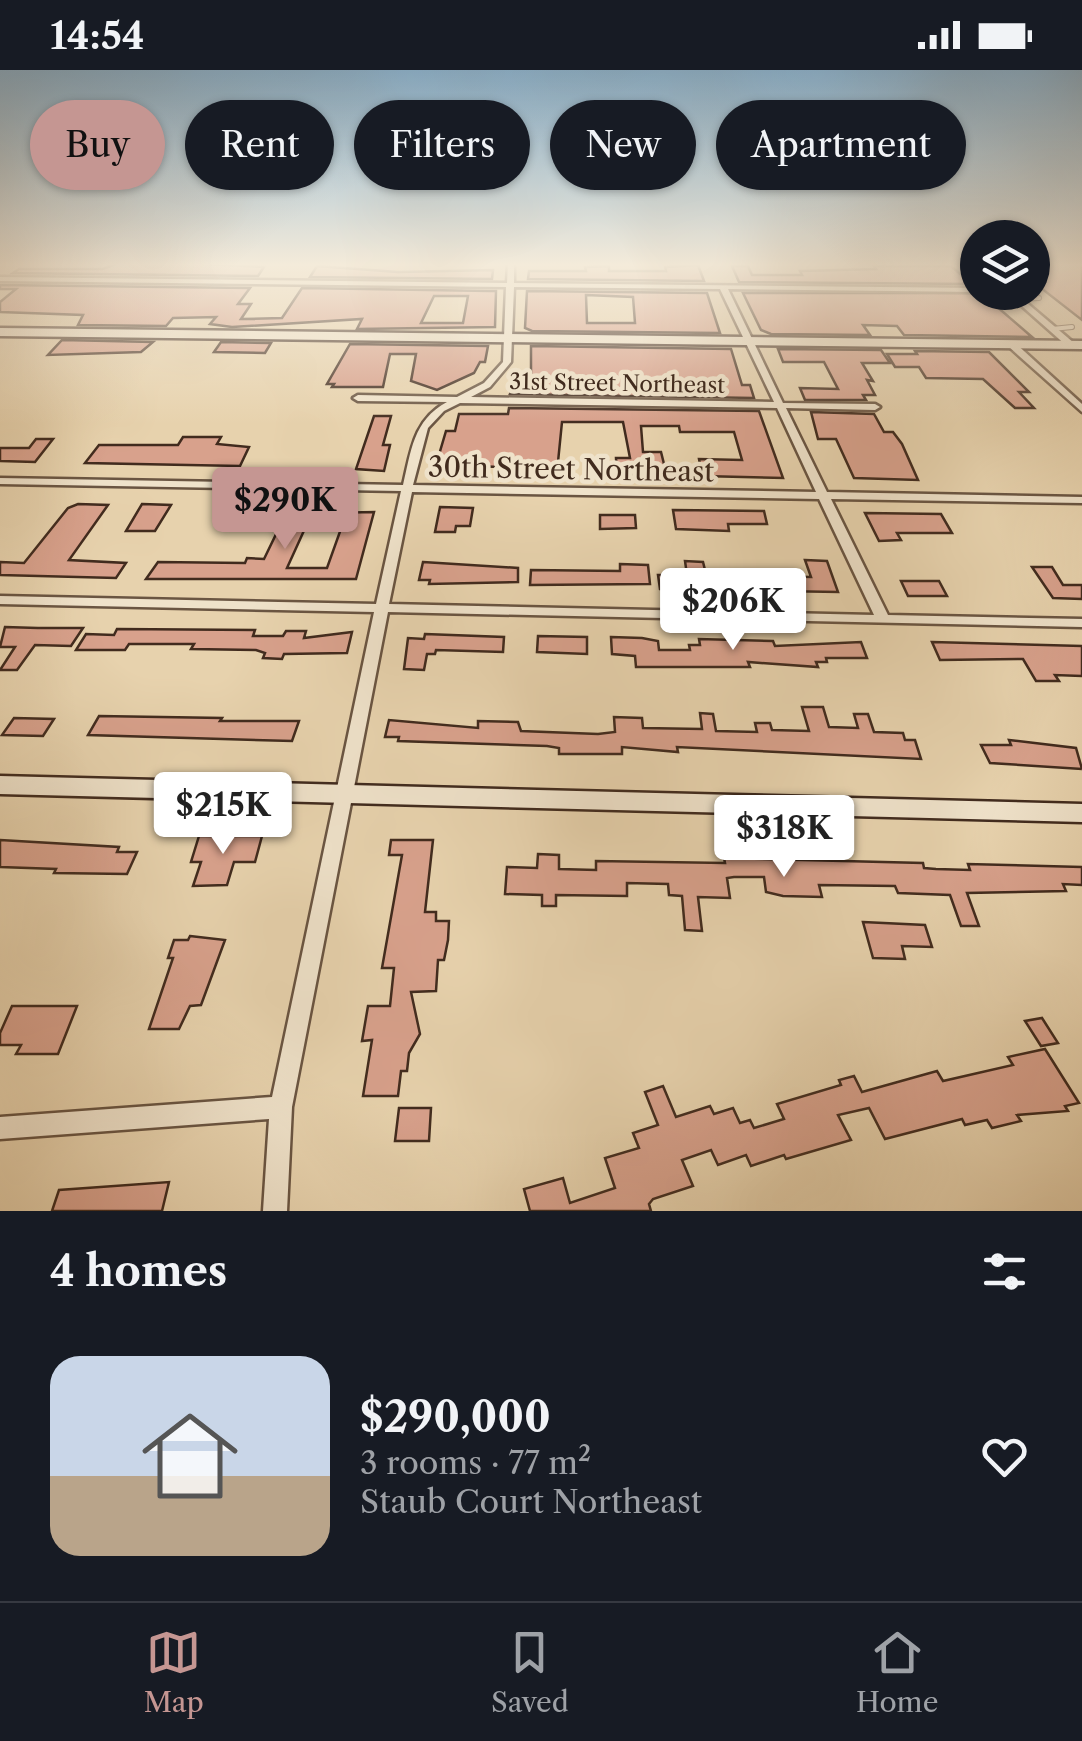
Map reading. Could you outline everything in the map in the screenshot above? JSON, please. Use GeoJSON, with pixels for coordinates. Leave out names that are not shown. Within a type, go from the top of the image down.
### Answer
{"type":"FeatureCollection","features":[{"type":"Feature","properties":{"kind":"main road"},"geometry":{"type":"LineString","coordinates":[[0,332],[1011,344],[1078,348]]}},
{"type":"Feature","properties":{"kind":"main road"},"geometry":{"type":"LineString","coordinates":[[0,785],[1082,812]]}},
{"type":"Feature","properties":{"kind":"street"},"geometry":{"type":"LineString","coordinates":[[275,1211],[281,1107],[422,427],[503,371],[509,317]]}},
{"type":"Feature","properties":{"kind":"street"},"geometry":{"type":"LineString","coordinates":[[739,317],[883,618]]}},
{"type":"Feature","properties":{"kind":"street"},"geometry":{"type":"LineString","coordinates":[[1039,317],[1078,348]]}},
{"type":"Feature","properties":{"kind":"street"},"geometry":{"type":"LineString","coordinates":[[1011,344],[1082,409]]}},
{"type":"Feature","properties":{"kind":"street","name":"31st Street Northeast"},"geometry":{"type":"LineString","coordinates":[[358,398],[875,407]]}},
{"type":"Feature","properties":{"kind":"street","name":"30th Street Northeast"},"geometry":{"type":"LineString","coordinates":[[0,482],[1082,500]]}},
{"type":"Feature","properties":{"kind":"street"},"geometry":{"type":"LineString","coordinates":[[0,600],[1082,623]]}},
{"type":"Feature","properties":{"kind":"street"},"geometry":{"type":"LineString","coordinates":[[0,1128],[281,1107]]}},
{"type":"Feature","properties":{"kind":"lane"},"geometry":{"type":"LineString","coordinates":[[1052,328],[1072,327]]}},
{"type":"Feature","properties":{"kind":"building"},"geometry":{"type":"Polygon","coordinates":[[[82,317],[205,317],[173,318],[166,326],[78,325],[82,317]]]}},
{"type":"Feature","properties":{"kind":"building"},"geometry":{"type":"Polygon","coordinates":[[[216,317],[424,317],[421,323],[463,323],[464,317],[495,317],[495,327],[357,329],[362,319],[232,327],[210,324],[216,317]]]}},
{"type":"Feature","properties":{"kind":"building"},"geometry":{"type":"Polygon","coordinates":[[[526,317],[587,317],[587,323],[635,323],[635,317],[715,317],[720,333],[525,328],[526,317]]]}},
{"type":"Feature","properties":{"kind":"building"},"geometry":{"type":"Polygon","coordinates":[[[755,317],[1009,317],[1032,337],[904,335],[897,326],[863,325],[870,335],[771,334],[761,330],[755,317]]]}},
{"type":"Feature","properties":{"kind":"building"},"geometry":{"type":"Polygon","coordinates":[[[62,340],[153,342],[141,352],[48,355],[62,340]]]}},
{"type":"Feature","properties":{"kind":"building"},"geometry":{"type":"Polygon","coordinates":[[[221,342],[271,343],[265,353],[214,352],[221,342]]]}},
{"type":"Feature","properties":{"kind":"building"},"geometry":{"type":"Polygon","coordinates":[[[350,344],[488,346],[485,362],[480,362],[474,373],[437,390],[411,381],[416,354],[390,354],[383,387],[332,387],[334,384],[327,384],[350,344]]]}},
{"type":"Feature","properties":{"kind":"building"},"geometry":{"type":"Polygon","coordinates":[[[531,346],[731,349],[742,385],[750,385],[754,398],[510,394],[517,379],[531,379],[531,346]]]}},
{"type":"Feature","properties":{"kind":"building"},"geometry":{"type":"Polygon","coordinates":[[[778,349],[881,350],[890,363],[862,363],[873,381],[867,380],[875,395],[863,395],[866,400],[805,400],[800,388],[838,389],[824,362],[783,362],[778,349]]]}},
{"type":"Feature","properties":{"kind":"building"},"geometry":{"type":"Polygon","coordinates":[[[915,351],[989,352],[1029,392],[1019,392],[1034,408],[1015,408],[983,379],[926,378],[919,367],[895,367],[887,354],[917,354],[915,351]]]}},
{"type":"Feature","properties":{"kind":"building"},"geometry":{"type":"Polygon","coordinates":[[[509,408],[759,411],[783,478],[702,476],[699,459],[742,460],[734,432],[680,432],[679,426],[641,426],[643,452],[661,452],[667,476],[617,475],[616,458],[630,458],[623,422],[562,422],[557,472],[540,472],[540,468],[436,465],[446,431],[455,431],[459,414],[508,414],[509,408]]]}},
{"type":"Feature","properties":{"kind":"building"},"geometry":{"type":"Polygon","coordinates":[[[811,412],[874,414],[884,432],[893,432],[902,444],[918,480],[854,478],[836,439],[818,439],[811,412]]]}},
{"type":"Feature","properties":{"kind":"building"},"geometry":{"type":"Polygon","coordinates":[[[374,416],[391,416],[383,445],[390,445],[384,471],[356,469],[374,416]]]}},
{"type":"Feature","properties":{"kind":"building"},"geometry":{"type":"Polygon","coordinates":[[[183,437],[221,437],[217,444],[249,447],[240,466],[85,463],[99,445],[178,445],[183,437]]]}},
{"type":"Feature","properties":{"kind":"building"},"geometry":{"type":"Polygon","coordinates":[[[36,439],[53,439],[35,462],[0,461],[0,448],[29,448],[36,439]]]}},
{"type":"Feature","properties":{"kind":"building"},"geometry":{"type":"Polygon","coordinates":[[[78,504],[108,505],[69,560],[126,563],[116,578],[0,575],[0,562],[24,563],[68,508],[78,504]]]}},
{"type":"Feature","properties":{"kind":"building"},"geometry":{"type":"Polygon","coordinates":[[[142,504],[171,505],[155,531],[126,531],[142,504]]]}},
{"type":"Feature","properties":{"kind":"building"},"geometry":{"type":"Polygon","coordinates":[[[440,507],[473,508],[470,526],[456,526],[455,532],[435,532],[440,507]]]}},
{"type":"Feature","properties":{"kind":"building"},"geometry":{"type":"Polygon","coordinates":[[[270,508],[298,508],[296,513],[312,513],[287,568],[327,568],[342,526],[322,526],[326,513],[374,512],[356,579],[146,579],[158,562],[245,563],[247,558],[264,559],[279,528],[262,528],[270,508]]]}},
{"type":"Feature","properties":{"kind":"building"},"geometry":{"type":"Polygon","coordinates":[[[673,510],[764,511],[767,524],[728,524],[729,531],[676,529],[673,510]]]}},
{"type":"Feature","properties":{"kind":"building"},"geometry":{"type":"Polygon","coordinates":[[[865,513],[941,514],[952,533],[897,533],[901,540],[879,541],[865,513]]]}},
{"type":"Feature","properties":{"kind":"building"},"geometry":{"type":"Polygon","coordinates":[[[600,515],[635,515],[636,528],[600,529],[600,515]]]}},
{"type":"Feature","properties":{"kind":"building"},"geometry":{"type":"Polygon","coordinates":[[[805,560],[827,561],[838,592],[660,589],[658,575],[687,575],[685,561],[703,562],[705,570],[722,570],[723,575],[811,577],[805,560]]]}},
{"type":"Feature","properties":{"kind":"building"},"geometry":{"type":"Polygon","coordinates":[[[423,562],[518,568],[518,582],[429,584],[430,580],[419,580],[423,562]]]}},
{"type":"Feature","properties":{"kind":"building"},"geometry":{"type":"Polygon","coordinates":[[[620,564],[648,565],[650,584],[530,585],[531,570],[620,571],[620,564]]]}},
{"type":"Feature","properties":{"kind":"building"},"geometry":{"type":"Polygon","coordinates":[[[1032,567],[1052,567],[1063,585],[1082,585],[1082,599],[1053,598],[1032,567]]]}},
{"type":"Feature","properties":{"kind":"building"},"geometry":{"type":"Polygon","coordinates":[[[901,581],[939,581],[947,596],[908,596],[901,581]]]}},
{"type":"Feature","properties":{"kind":"building"},"geometry":{"type":"Polygon","coordinates":[[[5,627],[83,628],[71,646],[35,645],[17,670],[0,670],[15,647],[0,647],[5,627]]]}},
{"type":"Feature","properties":{"kind":"building"},"geometry":{"type":"Polygon","coordinates":[[[117,629],[255,630],[253,636],[306,631],[304,638],[352,632],[347,653],[284,654],[282,659],[263,658],[265,653],[256,650],[191,649],[194,644],[129,644],[125,650],[76,650],[86,634],[114,635],[117,629]]]}},
{"type":"Feature","properties":{"kind":"building"},"geometry":{"type":"Polygon","coordinates":[[[425,634],[504,637],[503,652],[436,650],[435,654],[427,654],[424,670],[404,669],[408,638],[424,639],[425,634]]]}},
{"type":"Feature","properties":{"kind":"building"},"geometry":{"type":"Polygon","coordinates":[[[538,636],[587,637],[587,654],[537,652],[538,636]]]}},
{"type":"Feature","properties":{"kind":"building"},"geometry":{"type":"Polygon","coordinates":[[[611,637],[658,641],[659,650],[690,650],[689,645],[700,645],[699,639],[773,641],[775,646],[861,642],[867,658],[826,658],[827,662],[816,662],[818,667],[748,662],[750,667],[636,667],[635,656],[612,654],[611,637]]]}},
{"type":"Feature","properties":{"kind":"building"},"geometry":{"type":"Polygon","coordinates":[[[932,642],[1082,646],[1082,676],[1055,675],[1059,681],[1036,681],[1023,659],[940,660],[932,642]]]}},
{"type":"Feature","properties":{"kind":"building"},"geometry":{"type":"Polygon","coordinates":[[[802,707],[823,707],[829,727],[858,728],[854,714],[868,714],[874,732],[903,733],[905,740],[915,740],[921,759],[677,747],[678,752],[622,747],[622,754],[559,754],[559,748],[547,746],[398,741],[399,737],[385,737],[389,720],[478,728],[478,721],[518,722],[521,731],[598,734],[615,732],[614,717],[642,718],[643,728],[702,729],[700,713],[713,714],[716,731],[757,732],[755,723],[770,723],[772,730],[809,731],[802,707]]]}},
{"type":"Feature","properties":{"kind":"building"},"geometry":{"type":"Polygon","coordinates":[[[99,716],[299,721],[292,741],[88,735],[99,716]]]}},
{"type":"Feature","properties":{"kind":"building"},"geometry":{"type":"Polygon","coordinates":[[[14,718],[54,719],[43,736],[2,735],[14,718]]]}},
{"type":"Feature","properties":{"kind":"building"},"geometry":{"type":"Polygon","coordinates":[[[1009,740],[1076,748],[1082,769],[990,763],[981,745],[1011,745],[1009,740]]]}},
{"type":"Feature","properties":{"kind":"building"},"geometry":{"type":"Polygon","coordinates":[[[199,836],[262,836],[255,862],[234,862],[227,885],[193,886],[201,862],[191,862],[199,836]]]}},
{"type":"Feature","properties":{"kind":"building"},"geometry":{"type":"Polygon","coordinates":[[[0,840],[119,847],[117,852],[137,852],[127,874],[54,873],[56,869],[0,867],[0,840]]]}},
{"type":"Feature","properties":{"kind":"building"},"geometry":{"type":"Polygon","coordinates":[[[391,840],[433,840],[425,912],[436,912],[436,921],[449,921],[448,940],[444,960],[438,960],[436,991],[411,992],[420,1034],[409,1053],[407,1071],[401,1071],[398,1096],[363,1096],[372,1040],[362,1041],[368,1006],[390,1006],[394,968],[382,968],[402,855],[389,855],[391,840]]]}},
{"type":"Feature","properties":{"kind":"building"},"geometry":{"type":"Polygon","coordinates":[[[538,854],[559,855],[559,869],[596,870],[596,861],[725,863],[724,858],[923,863],[924,868],[970,870],[968,864],[1082,867],[1082,885],[1063,884],[1066,891],[967,893],[979,926],[961,926],[950,895],[898,893],[895,886],[819,885],[822,897],[783,896],[766,892],[764,877],[734,877],[727,878],[730,898],[698,897],[702,931],[685,930],[682,896],[669,895],[668,884],[627,883],[627,896],[556,895],[556,906],[542,906],[542,895],[505,894],[507,867],[537,868],[538,854]]]}},
{"type":"Feature","properties":{"kind":"building"},"geometry":{"type":"Polygon","coordinates":[[[863,922],[925,925],[932,947],[902,946],[905,959],[873,958],[863,922]]]}},
{"type":"Feature","properties":{"kind":"building"},"geometry":{"type":"Polygon","coordinates":[[[190,936],[225,940],[201,1005],[190,1006],[179,1029],[149,1029],[173,958],[168,958],[174,940],[188,940],[190,936]]]}},
{"type":"Feature","properties":{"kind":"building"},"geometry":{"type":"Polygon","coordinates":[[[12,1006],[77,1006],[58,1054],[16,1054],[21,1045],[0,1045],[0,1033],[12,1006]]]}},
{"type":"Feature","properties":{"kind":"building"},"geometry":{"type":"Polygon","coordinates":[[[1042,1018],[1058,1043],[1041,1046],[1025,1021],[1042,1018]]]}},
{"type":"Feature","properties":{"kind":"building"},"geometry":{"type":"Polygon","coordinates":[[[1045,1049],[1079,1103],[1065,1106],[1068,1111],[1017,1115],[1021,1121],[992,1128],[987,1120],[965,1125],[962,1119],[885,1139],[869,1108],[838,1115],[851,1140],[786,1159],[784,1155],[751,1166],[746,1155],[718,1165],[711,1150],[682,1160],[693,1186],[653,1199],[649,1204],[651,1211],[530,1211],[524,1189],[563,1178],[570,1203],[615,1188],[605,1158],[639,1148],[633,1133],[658,1125],[645,1092],[663,1086],[676,1117],[710,1106],[714,1114],[733,1108],[740,1123],[750,1120],[754,1128],[784,1119],[777,1104],[841,1085],[839,1080],[854,1076],[862,1092],[937,1071],[943,1081],[1013,1065],[1008,1057],[1045,1049]]]}},
{"type":"Feature","properties":{"kind":"building"},"geometry":{"type":"Polygon","coordinates":[[[399,1108],[431,1108],[429,1141],[395,1141],[399,1108]]]}},
{"type":"Feature","properties":{"kind":"building"},"geometry":{"type":"Polygon","coordinates":[[[169,1182],[162,1211],[52,1211],[59,1190],[169,1182]]]}}]}
